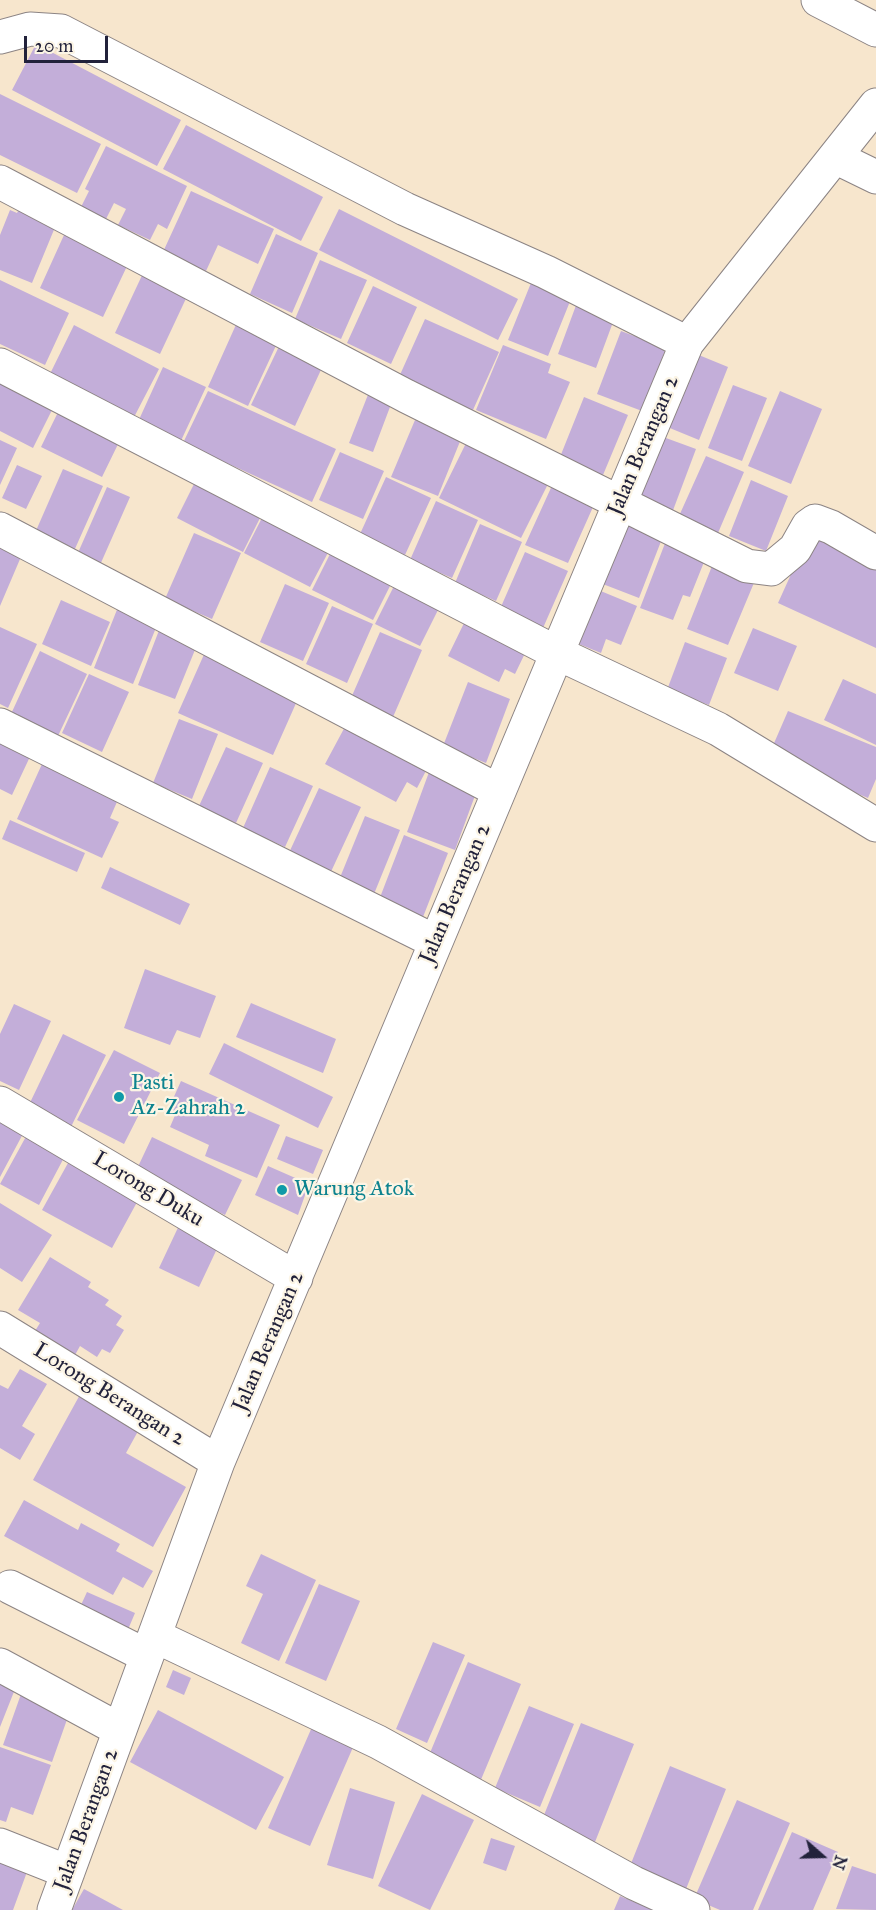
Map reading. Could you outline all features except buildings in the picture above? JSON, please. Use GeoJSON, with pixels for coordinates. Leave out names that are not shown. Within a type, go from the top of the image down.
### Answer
{"type":"FeatureCollection","features":[{"type":"Feature","properties":{"kind":"street"},"geometry":{"type":"LineString","coordinates":[[818,0],[876,30]]}},
{"type":"Feature","properties":{"kind":"street"},"geometry":{"type":"LineString","coordinates":[[0,37],[30,29],[61,31],[405,209],[546,272],[687,343]]}},
{"type":"Feature","properties":{"kind":"street","name":"Jalan Berangan 2"},"geometry":{"type":"LineString","coordinates":[[54,1910],[218,1462],[687,343],[876,105]]}},
{"type":"Feature","properties":{"kind":"street"},"geometry":{"type":"LineString","coordinates":[[835,157],[876,177]]}},
{"type":"Feature","properties":{"kind":"street"},"geometry":{"type":"LineString","coordinates":[[0,182],[406,396],[747,566],[771,569],[795,549],[808,526],[815,521],[831,527],[876,554]]}},
{"type":"Feature","properties":{"kind":"street"},"geometry":{"type":"LineString","coordinates":[[0,365],[557,652],[718,729],[876,825]]}},
{"type":"Feature","properties":{"kind":"street"},"geometry":{"type":"LineString","coordinates":[[0,529],[499,791]]}},
{"type":"Feature","properties":{"kind":"street"},"geometry":{"type":"LineString","coordinates":[[0,725],[436,942]]}},
{"type":"Feature","properties":{"kind":"street","name":"Lorong Duku"},"geometry":{"type":"LineString","coordinates":[[0,1103],[296,1278]]}},
{"type":"Feature","properties":{"kind":"street","name":"Lorong Berangan 2"},"geometry":{"type":"LineString","coordinates":[[0,1328],[218,1462]]}},
{"type":"Feature","properties":{"kind":"street"},"geometry":{"type":"LineString","coordinates":[[10,1587],[378,1742],[634,1883],[693,1910]]}},
{"type":"Feature","properties":{"kind":"street","name":"Jalan Berangan 2"},"geometry":{"type":"LineString","coordinates":[[0,1665],[120,1730]]}},
{"type":"Feature","properties":{"kind":"street"},"geometry":{"type":"LineString","coordinates":[[0,1845],[68,1872]]}},
{"type":"Feature","properties":{"kind":"place","name":"Pasti Az-Zahrah 2"},"geometry":{"type":"Point","coordinates":[119,1097]}},
{"type":"Feature","properties":{"kind":"place","name":"Warung Atok"},"geometry":{"type":"Point","coordinates":[282,1190]}}]}
